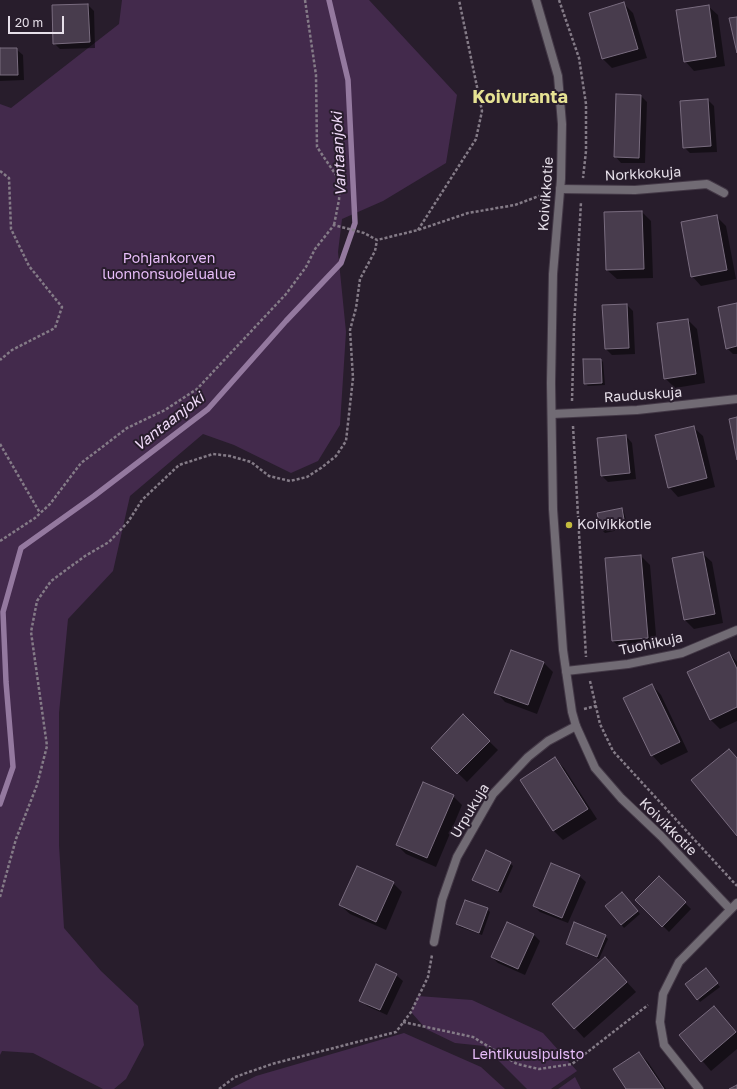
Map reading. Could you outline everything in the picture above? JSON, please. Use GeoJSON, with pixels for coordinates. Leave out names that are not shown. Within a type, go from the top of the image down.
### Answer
{"type":"FeatureCollection","features":[{"type":"Feature","properties":{"kind":"street","name":"Koivikkotie"},"geometry":{"type":"LineString","coordinates":[[536,0],[558,76],[562,124],[560,188],[553,274],[553,509],[566,671],[572,712],[576,726],[595,768],[621,798],[661,836],[730,909]]}},
{"type":"Feature","properties":{"kind":"street","name":"Norkkokuja"},"geometry":{"type":"LineString","coordinates":[[560,188],[635,190],[707,184],[724,193]]}},
{"type":"Feature","properties":{"kind":"street","name":"Rauduskuja"},"geometry":{"type":"LineString","coordinates":[[552,414],[637,410],[737,399]]}},
{"type":"Feature","properties":{"kind":"street","name":"Tuohikuja"},"geometry":{"type":"LineString","coordinates":[[566,671],[628,664],[682,653],[737,630]]}},
{"type":"Feature","properties":{"kind":"street","name":"Urpukuja"},"geometry":{"type":"LineString","coordinates":[[434,942],[442,900],[457,857],[493,794],[533,753],[548,741],[576,726]]}},
{"type":"Feature","properties":{"kind":"street"},"geometry":{"type":"LineString","coordinates":[[698,1089],[664,1045],[660,1022],[663,994],[679,962],[737,903]]}},
{"type":"Feature","properties":{"kind":"path"},"geometry":{"type":"LineString","coordinates":[[0,541],[40,513],[50,504],[81,463],[127,428],[165,410],[197,389],[286,294],[306,267],[315,249],[334,225],[339,200],[340,181],[317,147],[316,75],[305,0]]}},
{"type":"Feature","properties":{"kind":"path"},"geometry":{"type":"LineString","coordinates":[[418,230],[476,139],[482,111],[459,0]]}},
{"type":"Feature","properties":{"kind":"path"},"geometry":{"type":"LineString","coordinates":[[559,0],[579,58],[586,104],[586,151],[582,189],[574,326],[572,413],[587,668],[600,724],[613,751],[737,886]]}},
{"type":"Feature","properties":{"kind":"path"},"geometry":{"type":"LineString","coordinates":[[0,171],[9,178],[11,229],[30,266],[62,307],[55,328],[12,350],[0,360]]}},
{"type":"Feature","properties":{"kind":"path"},"geometry":{"type":"LineString","coordinates":[[334,225],[364,233],[377,240],[418,230],[468,214],[515,205],[560,188]]}},
{"type":"Feature","properties":{"kind":"path"},"geometry":{"type":"LineString","coordinates":[[0,897],[16,839],[37,785],[47,746],[31,632],[37,601],[51,581],[85,556],[109,542],[128,522],[142,500],[179,465],[213,454],[230,456],[251,462],[269,476],[290,481],[307,477],[336,456],[346,441],[353,378],[350,330],[356,308],[360,279],[375,250],[377,240]]}},
{"type":"Feature","properties":{"kind":"path"},"geometry":{"type":"LineString","coordinates":[[0,444],[40,513]]}},
{"type":"Feature","properties":{"kind":"path"},"geometry":{"type":"LineString","coordinates":[[219,1089],[235,1077],[272,1064],[396,1032],[411,1012],[428,977],[434,942]]}},
{"type":"Feature","properties":{"kind":"path"},"geometry":{"type":"LineString","coordinates":[[403,1022],[473,1037],[517,1064],[539,1069],[572,1064],[663,994]]}},
{"type":"Feature","properties":{"kind":"green space","name":"Pohjankorven luonnonsuojelualue"},"geometry":{"type":"Polygon","coordinates":[[[122,0],[369,0],[457,95],[446,163],[383,201],[342,219],[338,252],[346,332],[340,425],[318,461],[291,473],[234,445],[203,434],[130,496],[113,571],[68,619],[59,713],[59,845],[64,928],[101,971],[138,1006],[144,1045],[126,1079],[114,1089],[103,1089],[33,1053],[2,1051],[0,1055],[0,104],[11,108],[119,24],[122,0]]]}},
{"type":"Feature","properties":{"kind":"green space","name":"Lehtikuusipuisto"},"geometry":{"type":"Polygon","coordinates":[[[418,996],[472,1000],[543,1033],[577,1071],[551,1089],[527,1089],[484,1046],[455,1043],[426,1029],[411,1012],[418,996]]]}},
{"type":"Feature","properties":{"kind":"green space"},"geometry":{"type":"Polygon","coordinates":[[[404,1033],[481,1067],[505,1089],[230,1089],[256,1076],[404,1033]]]}},
{"type":"Feature","properties":{"kind":"green space"},"geometry":{"type":"Polygon","coordinates":[[[575,1077],[581,1089],[558,1089],[575,1077]]]}},
{"type":"Feature","properties":{"kind":"building"},"geometry":{"type":"Polygon","coordinates":[[[624,2],[638,49],[602,59],[589,13],[624,2]]]}},
{"type":"Feature","properties":{"kind":"building"},"geometry":{"type":"Polygon","coordinates":[[[88,4],[90,42],[53,44],[52,5],[88,4]]]}},
{"type":"Feature","properties":{"kind":"building"},"geometry":{"type":"Polygon","coordinates":[[[709,5],[716,57],[684,62],[676,10],[709,5]]]}},
{"type":"Feature","properties":{"kind":"building"},"geometry":{"type":"Polygon","coordinates":[[[737,17],[737,53],[729,18],[737,17]]]}},
{"type":"Feature","properties":{"kind":"building"},"geometry":{"type":"Polygon","coordinates":[[[0,48],[17,48],[18,75],[0,75],[0,48]]]}},
{"type":"Feature","properties":{"kind":"building"},"geometry":{"type":"Polygon","coordinates":[[[616,94],[641,95],[639,158],[614,157],[616,94]]]}},
{"type":"Feature","properties":{"kind":"building"},"geometry":{"type":"Polygon","coordinates":[[[708,99],[711,146],[683,148],[680,101],[708,99]]]}},
{"type":"Feature","properties":{"kind":"building"},"geometry":{"type":"Polygon","coordinates":[[[642,211],[644,269],[606,270],[604,212],[642,211]]]}},
{"type":"Feature","properties":{"kind":"building"},"geometry":{"type":"Polygon","coordinates":[[[717,215],[727,270],[691,277],[681,222],[717,215]]]}},
{"type":"Feature","properties":{"kind":"building"},"geometry":{"type":"Polygon","coordinates":[[[737,303],[737,346],[726,349],[718,307],[737,303]]]}},
{"type":"Feature","properties":{"kind":"building"},"geometry":{"type":"Polygon","coordinates":[[[627,304],[629,348],[605,349],[602,305],[627,304]]]}},
{"type":"Feature","properties":{"kind":"building"},"geometry":{"type":"Polygon","coordinates":[[[688,319],[696,374],[664,379],[657,323],[688,319]]]}},
{"type":"Feature","properties":{"kind":"building"},"geometry":{"type":"Polygon","coordinates":[[[583,359],[601,359],[602,383],[584,384],[583,359]]]}},
{"type":"Feature","properties":{"kind":"building"},"geometry":{"type":"Polygon","coordinates":[[[737,417],[737,460],[729,419],[737,417]]]}},
{"type":"Feature","properties":{"kind":"building"},"geometry":{"type":"Polygon","coordinates":[[[694,426],[707,478],[668,488],[655,435],[694,426]]]}},
{"type":"Feature","properties":{"kind":"building"},"geometry":{"type":"Polygon","coordinates":[[[626,435],[630,473],[601,476],[597,438],[626,435]]]}},
{"type":"Feature","properties":{"kind":"building"},"geometry":{"type":"Polygon","coordinates":[[[622,508],[625,525],[601,530],[597,513],[622,508]]]}},
{"type":"Feature","properties":{"kind":"building"},"geometry":{"type":"Polygon","coordinates":[[[703,552],[715,614],[684,620],[672,558],[703,552]]]}},
{"type":"Feature","properties":{"kind":"building"},"geometry":{"type":"Polygon","coordinates":[[[641,555],[648,638],[612,641],[605,558],[641,555]]]}},
{"type":"Feature","properties":{"kind":"building"},"geometry":{"type":"Polygon","coordinates":[[[511,650],[544,662],[528,705],[494,693],[511,650]]]}},
{"type":"Feature","properties":{"kind":"building"},"geometry":{"type":"Polygon","coordinates":[[[729,652],[737,669],[737,707],[710,720],[687,672],[729,652]]]}},
{"type":"Feature","properties":{"kind":"building"},"geometry":{"type":"Polygon","coordinates":[[[652,684],[680,742],[651,756],[623,698],[652,684]]]}},
{"type":"Feature","properties":{"kind":"building"},"geometry":{"type":"Polygon","coordinates":[[[463,714],[490,741],[457,774],[431,748],[463,714]]]}},
{"type":"Feature","properties":{"kind":"building"},"geometry":{"type":"Polygon","coordinates":[[[729,749],[737,758],[737,836],[691,780],[729,749]]]}},
{"type":"Feature","properties":{"kind":"building"},"geometry":{"type":"Polygon","coordinates":[[[555,757],[588,809],[553,831],[520,780],[555,757]]]}},
{"type":"Feature","properties":{"kind":"building"},"geometry":{"type":"Polygon","coordinates":[[[423,782],[454,795],[427,858],[396,845],[423,782]]]}},
{"type":"Feature","properties":{"kind":"building"},"geometry":{"type":"Polygon","coordinates":[[[486,850],[511,862],[498,891],[472,880],[486,850]]]}},
{"type":"Feature","properties":{"kind":"building"},"geometry":{"type":"Polygon","coordinates":[[[551,863],[580,875],[562,918],[533,906],[551,863]]]}},
{"type":"Feature","properties":{"kind":"building"},"geometry":{"type":"Polygon","coordinates":[[[357,866],[394,882],[376,922],[339,905],[357,866]]]}},
{"type":"Feature","properties":{"kind":"building"},"geometry":{"type":"Polygon","coordinates":[[[659,876],[686,902],[662,927],[635,900],[659,876]]]}},
{"type":"Feature","properties":{"kind":"building"},"geometry":{"type":"Polygon","coordinates":[[[622,892],[638,911],[621,925],[605,906],[622,892]]]}},
{"type":"Feature","properties":{"kind":"building"},"geometry":{"type":"Polygon","coordinates":[[[465,900],[488,908],[479,933],[456,924],[465,900]]]}},
{"type":"Feature","properties":{"kind":"building"},"geometry":{"type":"Polygon","coordinates":[[[507,922],[534,934],[518,969],[491,957],[507,922]]]}},
{"type":"Feature","properties":{"kind":"building"},"geometry":{"type":"Polygon","coordinates":[[[574,922],[606,935],[597,957],[566,944],[574,922]]]}},
{"type":"Feature","properties":{"kind":"building"},"geometry":{"type":"Polygon","coordinates":[[[605,957],[627,982],[574,1029],[552,1004],[605,957]]]}},
{"type":"Feature","properties":{"kind":"building"},"geometry":{"type":"Polygon","coordinates":[[[376,964],[397,974],[380,1010],[359,1001],[376,964]]]}},
{"type":"Feature","properties":{"kind":"building"},"geometry":{"type":"Polygon","coordinates":[[[706,968],[718,983],[697,1000],[685,984],[706,968]]]}},
{"type":"Feature","properties":{"kind":"building"},"geometry":{"type":"Polygon","coordinates":[[[714,1006],[736,1032],[701,1062],[679,1035],[714,1006]]]}},
{"type":"Feature","properties":{"kind":"building"},"geometry":{"type":"Polygon","coordinates":[[[639,1052],[664,1089],[626,1089],[613,1069],[639,1052]]]}},
{"type":"Feature","properties":{"kind":"building"},"geometry":{"type":"Polygon","coordinates":[[[737,1085],[737,1089],[729,1089],[737,1085]]]}},
{"type":"Feature","properties":{"kind":"waterway","name":"Vantaanjoki"},"geometry":{"type":"LineString","coordinates":[[0,804],[13,767],[6,682],[3,612],[21,548],[94,496],[208,409],[286,321],[341,263],[355,223],[348,80],[329,0]]}},
{"type":"Feature","properties":{"kind":"place","name":"Koivikkotie"},"geometry":{"type":"Point","coordinates":[569,525]}},
{"type":"Feature","properties":{"kind":"district","name":"Koivuranta"},"geometry":{"type":"Point","coordinates":[520,97]}}]}
